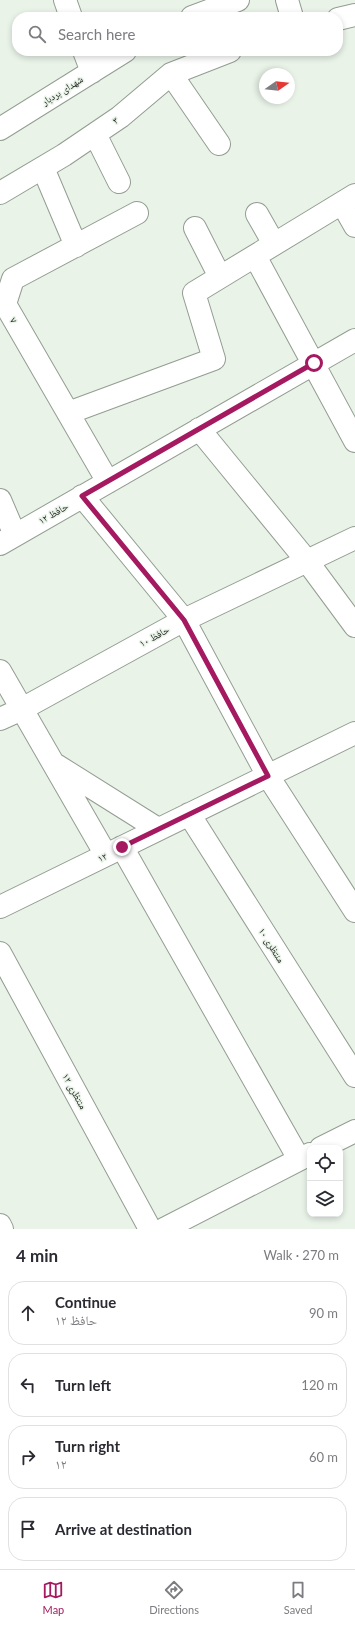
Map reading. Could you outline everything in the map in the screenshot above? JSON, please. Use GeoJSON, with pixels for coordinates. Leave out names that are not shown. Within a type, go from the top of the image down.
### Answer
{"type":"FeatureCollection","features":[{"type":"Feature","properties":{"kind":"street"},"geometry":{"type":"LineString","coordinates":[[65,0],[69,12]]}},
{"type":"Feature","properties":{"kind":"street"},"geometry":{"type":"LineString","coordinates":[[204,11],[238,0]]}},
{"type":"Feature","properties":{"kind":"street"},"geometry":{"type":"LineString","coordinates":[[286,0],[290,12]]}},
{"type":"Feature","properties":{"kind":"street"},"geometry":{"type":"LineString","coordinates":[[343,17],[355,15]]}},
{"type":"Feature","properties":{"kind":"street"},"geometry":{"type":"LineString","coordinates":[[86,56],[92,72]]}},
{"type":"Feature","properties":{"kind":"street","name":"شهدای بردبار"},"geometry":{"type":"LineString","coordinates":[[0,129],[117,56]]}},
{"type":"Feature","properties":{"kind":"street","name":"۳"},"geometry":{"type":"LineString","coordinates":[[0,193],[43,168],[120,117],[171,74],[217,56]]}},
{"type":"Feature","properties":{"kind":"street"},"geometry":{"type":"LineString","coordinates":[[171,74],[218,144]]}},
{"type":"Feature","properties":{"kind":"street"},"geometry":{"type":"LineString","coordinates":[[95,134],[119,182]]}},
{"type":"Feature","properties":{"kind":"street"},"geometry":{"type":"LineString","coordinates":[[43,168],[76,246]]}},
{"type":"Feature","properties":{"kind":"street"},"geometry":{"type":"LineString","coordinates":[[68,413],[214,359],[194,293],[348,199],[355,226]]}},
{"type":"Feature","properties":{"kind":"street","name":"۷"},"geometry":{"type":"LineString","coordinates":[[108,482],[5,304],[13,279],[137,213]]}},
{"type":"Feature","properties":{"kind":"street"},"geometry":{"type":"LineString","coordinates":[[257,214],[274,244]]}},
{"type":"Feature","properties":{"kind":"street"},"geometry":{"type":"LineString","coordinates":[[195,228],[220,277]]}},
{"type":"Feature","properties":{"kind":"street"},"geometry":{"type":"LineString","coordinates":[[255,256],[355,441]]}},
{"type":"Feature","properties":{"kind":"street","name":"حافظ ۱۲"},"geometry":{"type":"LineString","coordinates":[[7,540],[355,340]]}},
{"type":"Feature","properties":{"kind":"street"},"geometry":{"type":"LineString","coordinates":[[199,429],[307,561],[355,626]]}},
{"type":"Feature","properties":{"kind":"street"},"geometry":{"type":"LineString","coordinates":[[82,496],[184,620],[268,776],[355,911]]}},
{"type":"Feature","properties":{"kind":"street"},"geometry":{"type":"LineString","coordinates":[[0,500],[7,540]]}},
{"type":"Feature","properties":{"kind":"street","name":"حافظ ۱۰"},"geometry":{"type":"LineString","coordinates":[[0,719],[22,709],[184,620],[355,538]]}},
{"type":"Feature","properties":{"kind":"street"},"geometry":{"type":"LineString","coordinates":[[0,671],[53,764],[114,851],[305,1157],[164,1229]]}},
{"type":"Feature","properties":{"kind":"street","name":"۱۲"},"geometry":{"type":"LineString","coordinates":[[0,907],[355,733]]}},
{"type":"Feature","properties":{"kind":"street"},"geometry":{"type":"LineString","coordinates":[[53,764],[158,829]]}},
{"type":"Feature","properties":{"kind":"street","name":"منتظری ۱۰"},"geometry":{"type":"LineString","coordinates":[[189,814],[355,1076]]}},
{"type":"Feature","properties":{"kind":"street","name":"منتظری ۱۲"},"geometry":{"type":"LineString","coordinates":[[0,953],[150,1229]]}},
{"type":"Feature","properties":{"kind":"street"},"geometry":{"type":"LineString","coordinates":[[328,1145],[355,1131]]}},
{"type":"Feature","properties":{"kind":"street"},"geometry":{"type":"LineString","coordinates":[[0,1225],[2,1229]]}},
{"type":"Feature","properties":{"kind":"route"},"geometry":{"type":"LineString","coordinates":[[122,847],[268,776],[184,620],[82,496],[314,363]]}}]}
